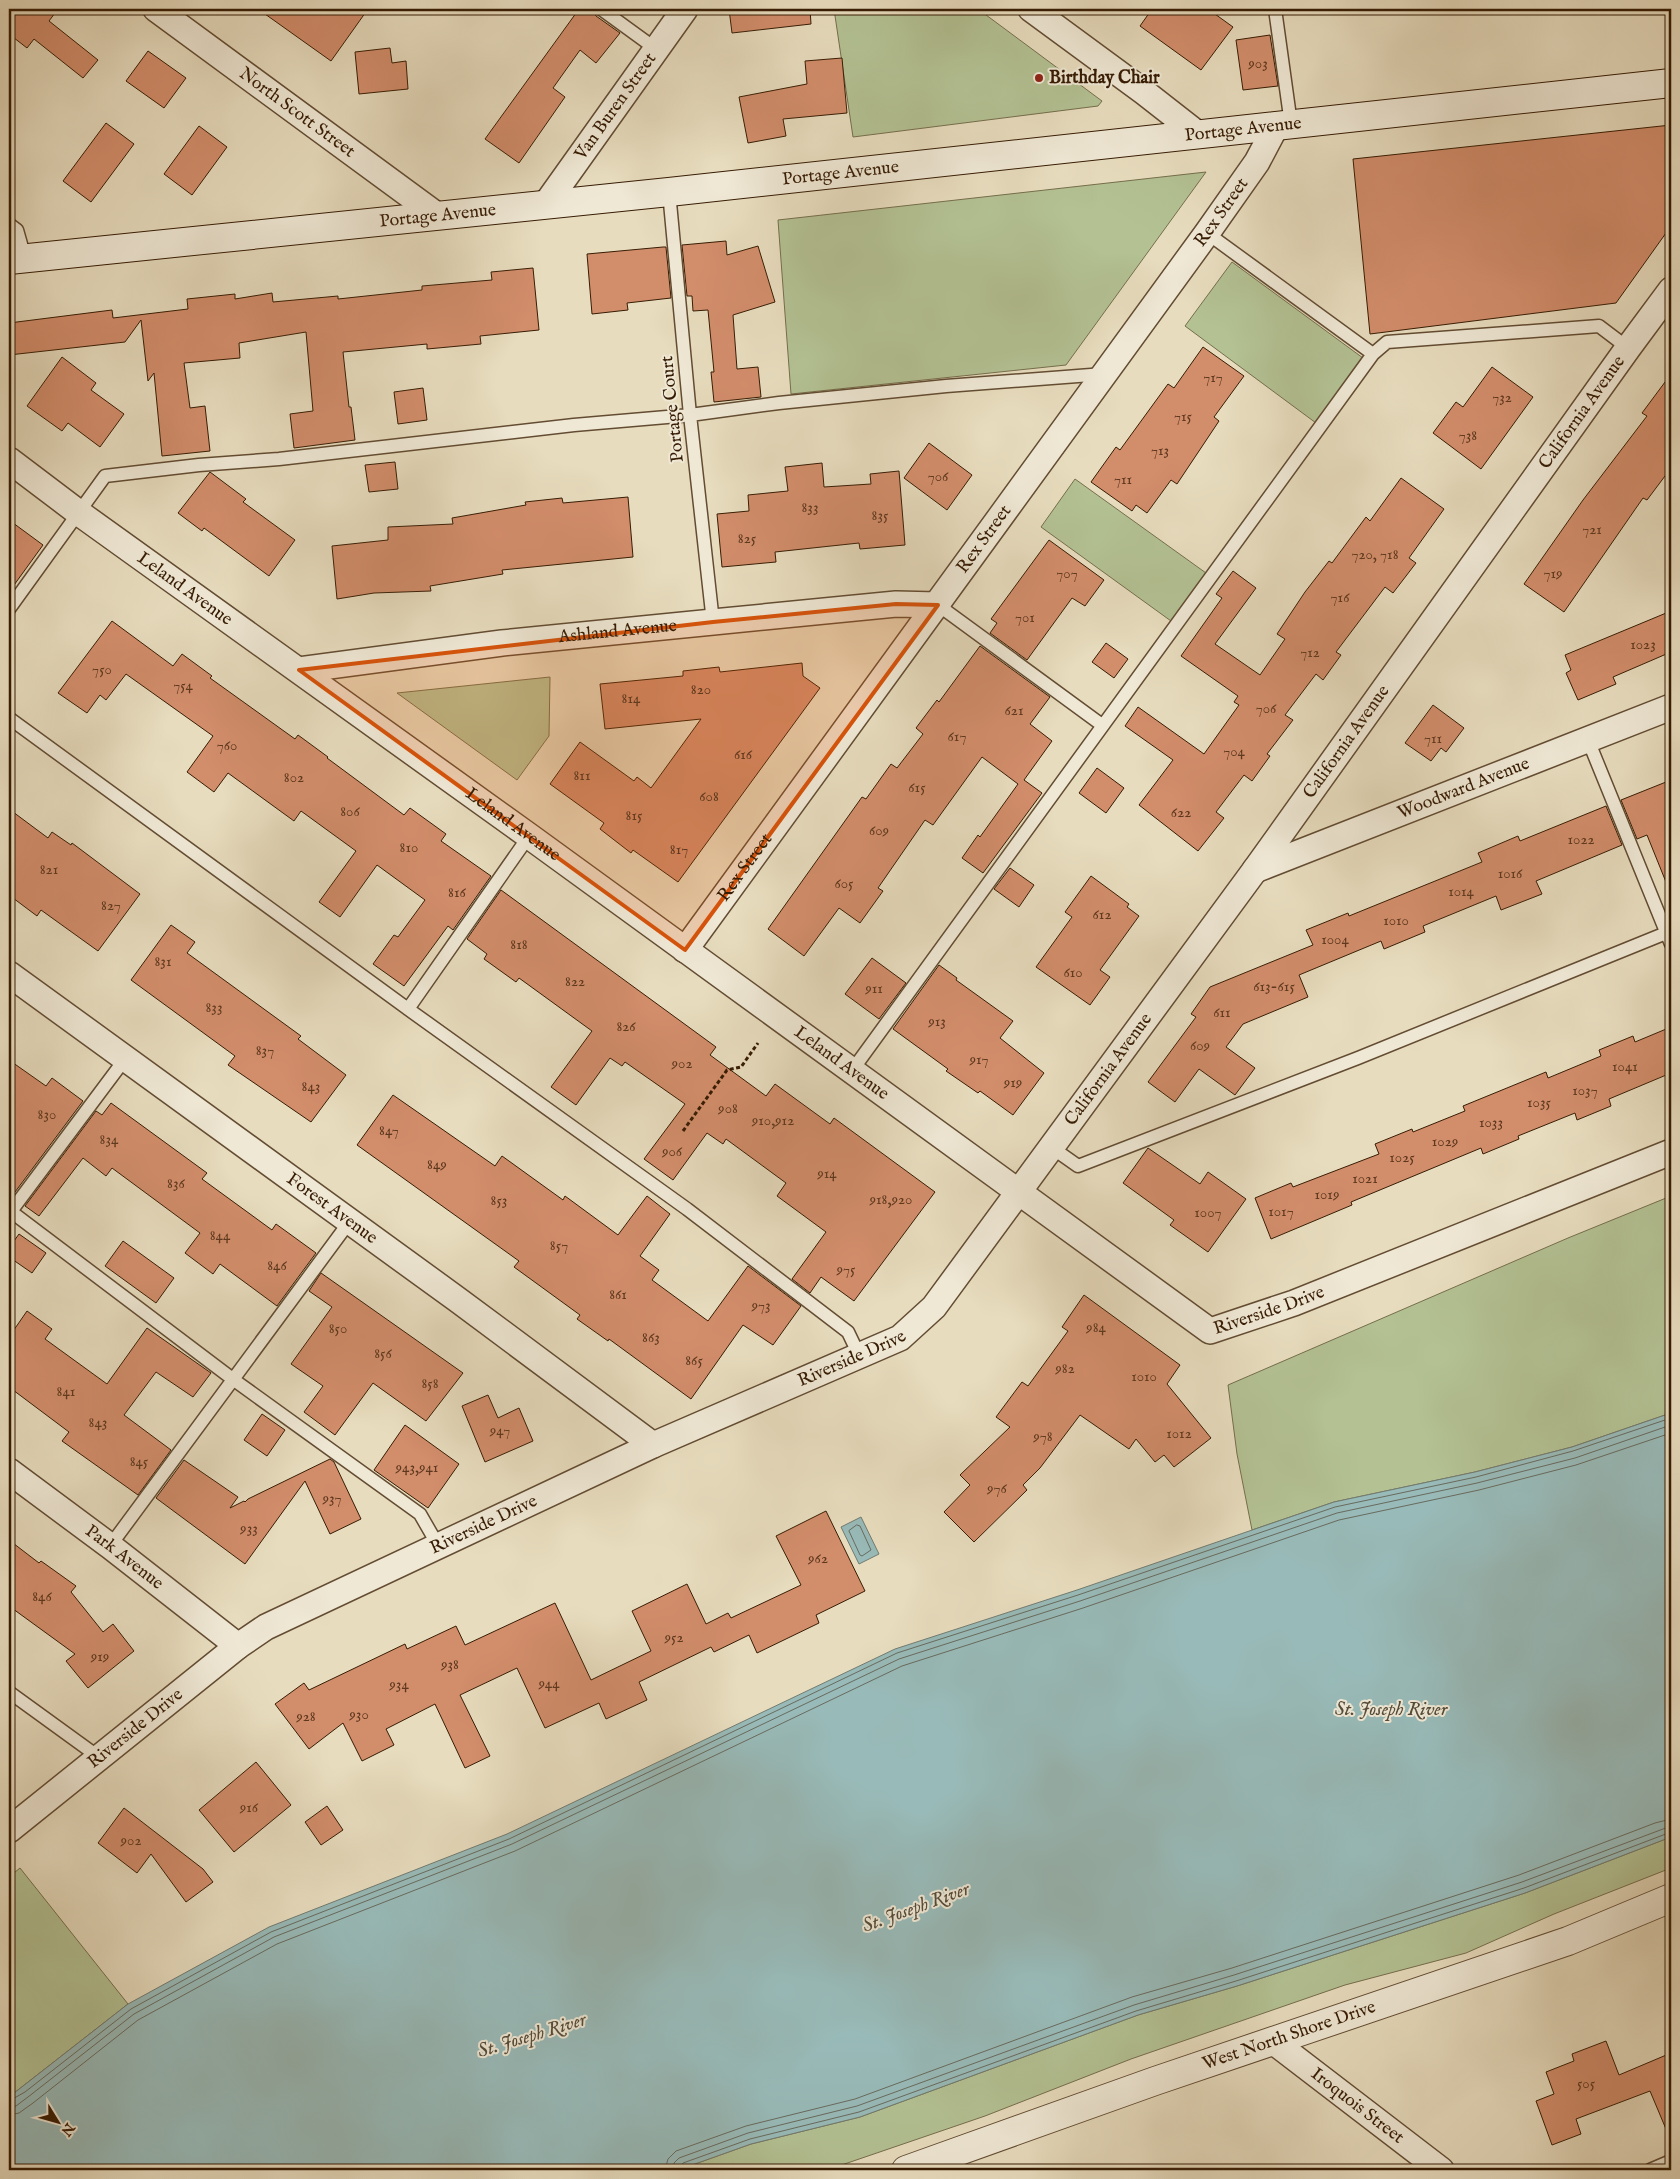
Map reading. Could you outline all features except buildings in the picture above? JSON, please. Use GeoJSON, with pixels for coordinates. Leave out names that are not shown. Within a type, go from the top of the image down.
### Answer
{"type":"FeatureCollection","features":[{"type":"Feature","properties":{"kind":"main road","name":"Portage Avenue"},"geometry":{"type":"LineString","coordinates":[[17,259],[1199,136],[1283,125],[1671,83]]}},
{"type":"Feature","properties":{"kind":"main road","name":"West North Shore Drive"},"geometry":{"type":"LineString","coordinates":[[906,2170],[1138,2087],[1568,1941],[1671,1898]]}},
{"type":"Feature","properties":{"kind":"street","name":"North Scott Street"},"geometry":{"type":"LineString","coordinates":[[156,9],[438,216]]}},
{"type":"Feature","properties":{"kind":"street","name":"Van Buren Street"},"geometry":{"type":"LineString","coordinates":[[546,204],[656,48],[686,9]]}},
{"type":"Feature","properties":{"kind":"street"},"geometry":{"type":"LineString","coordinates":[[1031,9],[1144,92],[1199,136]]}},
{"type":"Feature","properties":{"kind":"street","name":"Rex Street"},"geometry":{"type":"LineString","coordinates":[[685,950],[938,606],[1207,234],[1283,125]]}},
{"type":"Feature","properties":{"kind":"street","name":"California Avenue"},"geometry":{"type":"LineString","coordinates":[[1017,1192],[1255,870],[1671,290]]}},
{"type":"Feature","properties":{"kind":"street","name":"Leland Avenue"},"geometry":{"type":"LineString","coordinates":[[9,460],[530,836],[1017,1192]]}},
{"type":"Feature","properties":{"kind":"street","name":"Ashland Avenue"},"geometry":{"type":"LineString","coordinates":[[299,670],[502,643],[896,604],[938,606]]}},
{"type":"Feature","properties":{"kind":"street","name":"Woodward Avenue"},"geometry":{"type":"LineString","coordinates":[[1255,870],[1671,707]]}},
{"type":"Feature","properties":{"kind":"street","name":"Forest Avenue"},"geometry":{"type":"LineString","coordinates":[[9,974],[350,1221],[653,1445]]}},
{"type":"Feature","properties":{"kind":"street","name":"Riverside Drive"},"geometry":{"type":"LineString","coordinates":[[9,1830],[238,1646],[266,1628],[653,1445],[860,1357],[900,1338],[934,1307],[1017,1192],[1210,1331],[1294,1303],[1671,1152]]}},
{"type":"Feature","properties":{"kind":"street","name":"Park Avenue"},"geometry":{"type":"LineString","coordinates":[[9,1471],[110,1546],[238,1646]]}},
{"type":"Feature","properties":{"kind":"street","name":"Iroquois Street"},"geometry":{"type":"LineString","coordinates":[[1274,2042],[1441,2170]]}},
{"type":"Feature","properties":{"kind":"lane"},"geometry":{"type":"LineString","coordinates":[[601,9],[656,48]]}},
{"type":"Feature","properties":{"kind":"lane"},"geometry":{"type":"LineString","coordinates":[[1275,9],[1283,125]]}},
{"type":"Feature","properties":{"kind":"lane","name":"Portage Court"},"geometry":{"type":"LineString","coordinates":[[670,192],[690,415],[713,622]]}},
{"type":"Feature","properties":{"kind":"lane"},"geometry":{"type":"LineString","coordinates":[[9,224],[17,230],[17,259]]}},
{"type":"Feature","properties":{"kind":"lane"},"geometry":{"type":"LineString","coordinates":[[1207,234],[1373,354]]}},
{"type":"Feature","properties":{"kind":"lane"},"geometry":{"type":"LineString","coordinates":[[851,1072],[1373,354],[1386,342],[1599,326],[1628,348]]}},
{"type":"Feature","properties":{"kind":"lane"},"geometry":{"type":"LineString","coordinates":[[9,610],[105,476],[199,465],[279,459],[574,425],[690,415],[780,403],[946,386],[1104,374]]}},
{"type":"Feature","properties":{"kind":"lane"},"geometry":{"type":"LineString","coordinates":[[938,606],[1102,725]]}},
{"type":"Feature","properties":{"kind":"lane"},"geometry":{"type":"LineString","coordinates":[[9,718],[687,1210],[802,1296],[848,1332],[860,1357]]}},
{"type":"Feature","properties":{"kind":"lane"},"geometry":{"type":"LineString","coordinates":[[1051,1147],[1078,1166],[1670,936],[1588,740]]}},
{"type":"Feature","properties":{"kind":"lane"},"geometry":{"type":"LineString","coordinates":[[408,1009],[530,836]]}},
{"type":"Feature","properties":{"kind":"lane"},"geometry":{"type":"LineString","coordinates":[[125,1059],[9,1212],[234,1380],[420,1514],[439,1547]]}},
{"type":"Feature","properties":{"kind":"lane"},"geometry":{"type":"LineString","coordinates":[[110,1546],[350,1221]]}},
{"type":"Feature","properties":{"kind":"lane"},"geometry":{"type":"LineString","coordinates":[[9,1692],[100,1758]]}},
{"type":"Feature","properties":{"kind":"lane"},"geometry":{"type":"LineString","coordinates":[[1650,2170],[1671,2161]]}},
{"type":"Feature","properties":{"kind":"path"},"geometry":{"type":"LineString","coordinates":[[683,1131],[727,1070],[741,1067],[758,1043]]}},
{"type":"Feature","properties":{"kind":"highlighted area"},"geometry":{"type":"Polygon","coordinates":[[[896,604],[938,605],[685,950],[299,670],[713,622],[896,604]]]}},
{"type":"Feature","properties":{"kind":"green space"},"geometry":{"type":"Polygon","coordinates":[[[834,9],[978,9],[1102,101],[1098,106],[853,137],[834,9]]]}},
{"type":"Feature","properties":{"kind":"green space"},"geometry":{"type":"Polygon","coordinates":[[[1206,172],[1066,365],[791,394],[778,220],[1206,172]]]}},
{"type":"Feature","properties":{"kind":"green space"},"geometry":{"type":"Polygon","coordinates":[[[1232,262],[1363,358],[1316,423],[1185,326],[1232,262]]]}},
{"type":"Feature","properties":{"kind":"green space"},"geometry":{"type":"Polygon","coordinates":[[[1075,479],[1206,573],[1171,621],[1041,527],[1075,479]]]}},
{"type":"Feature","properties":{"kind":"green space"},"geometry":{"type":"Polygon","coordinates":[[[550,677],[549,736],[517,780],[397,693],[550,677]]]}},
{"type":"Feature","properties":{"kind":"green space"},"geometry":{"type":"Polygon","coordinates":[[[1671,1196],[1671,1413],[1572,1447],[1475,1472],[1334,1502],[1252,1530],[1237,1454],[1228,1385],[1568,1238],[1671,1196]]]}},
{"type":"Feature","properties":{"kind":"green space"},"geometry":{"type":"Polygon","coordinates":[[[1671,1837],[1671,1868],[1554,1914],[1466,1953],[1345,1985],[1131,2059],[985,2116],[827,2170],[678,2170],[751,2144],[860,2117],[1138,2015],[1237,1986],[1525,1893],[1671,1837]]]}},
{"type":"Feature","properties":{"kind":"green space"},"geometry":{"type":"Polygon","coordinates":[[[20,1868],[128,2004],[9,2097],[9,1877],[20,1868]]]}},
{"type":"Feature","properties":{"kind":"water","name":"St. Joseph River"},"geometry":{"type":"Polygon","coordinates":[[[1671,1413],[1671,1837],[1525,1893],[1237,1986],[1138,2015],[860,2117],[751,2144],[678,2170],[9,2170],[9,2097],[128,2004],[269,1927],[507,1834],[895,1649],[1077,1590],[1334,1502],[1475,1472],[1572,1447],[1671,1413]]]}},
{"type":"Feature","properties":{"kind":"water"},"geometry":{"type":"Polygon","coordinates":[[[861,1517],[879,1554],[859,1564],[841,1527],[861,1517]]]}},
{"type":"Feature","properties":{"kind":"place","name":"Birthday Chair"},"geometry":{"type":"Point","coordinates":[1039,78]}}]}
